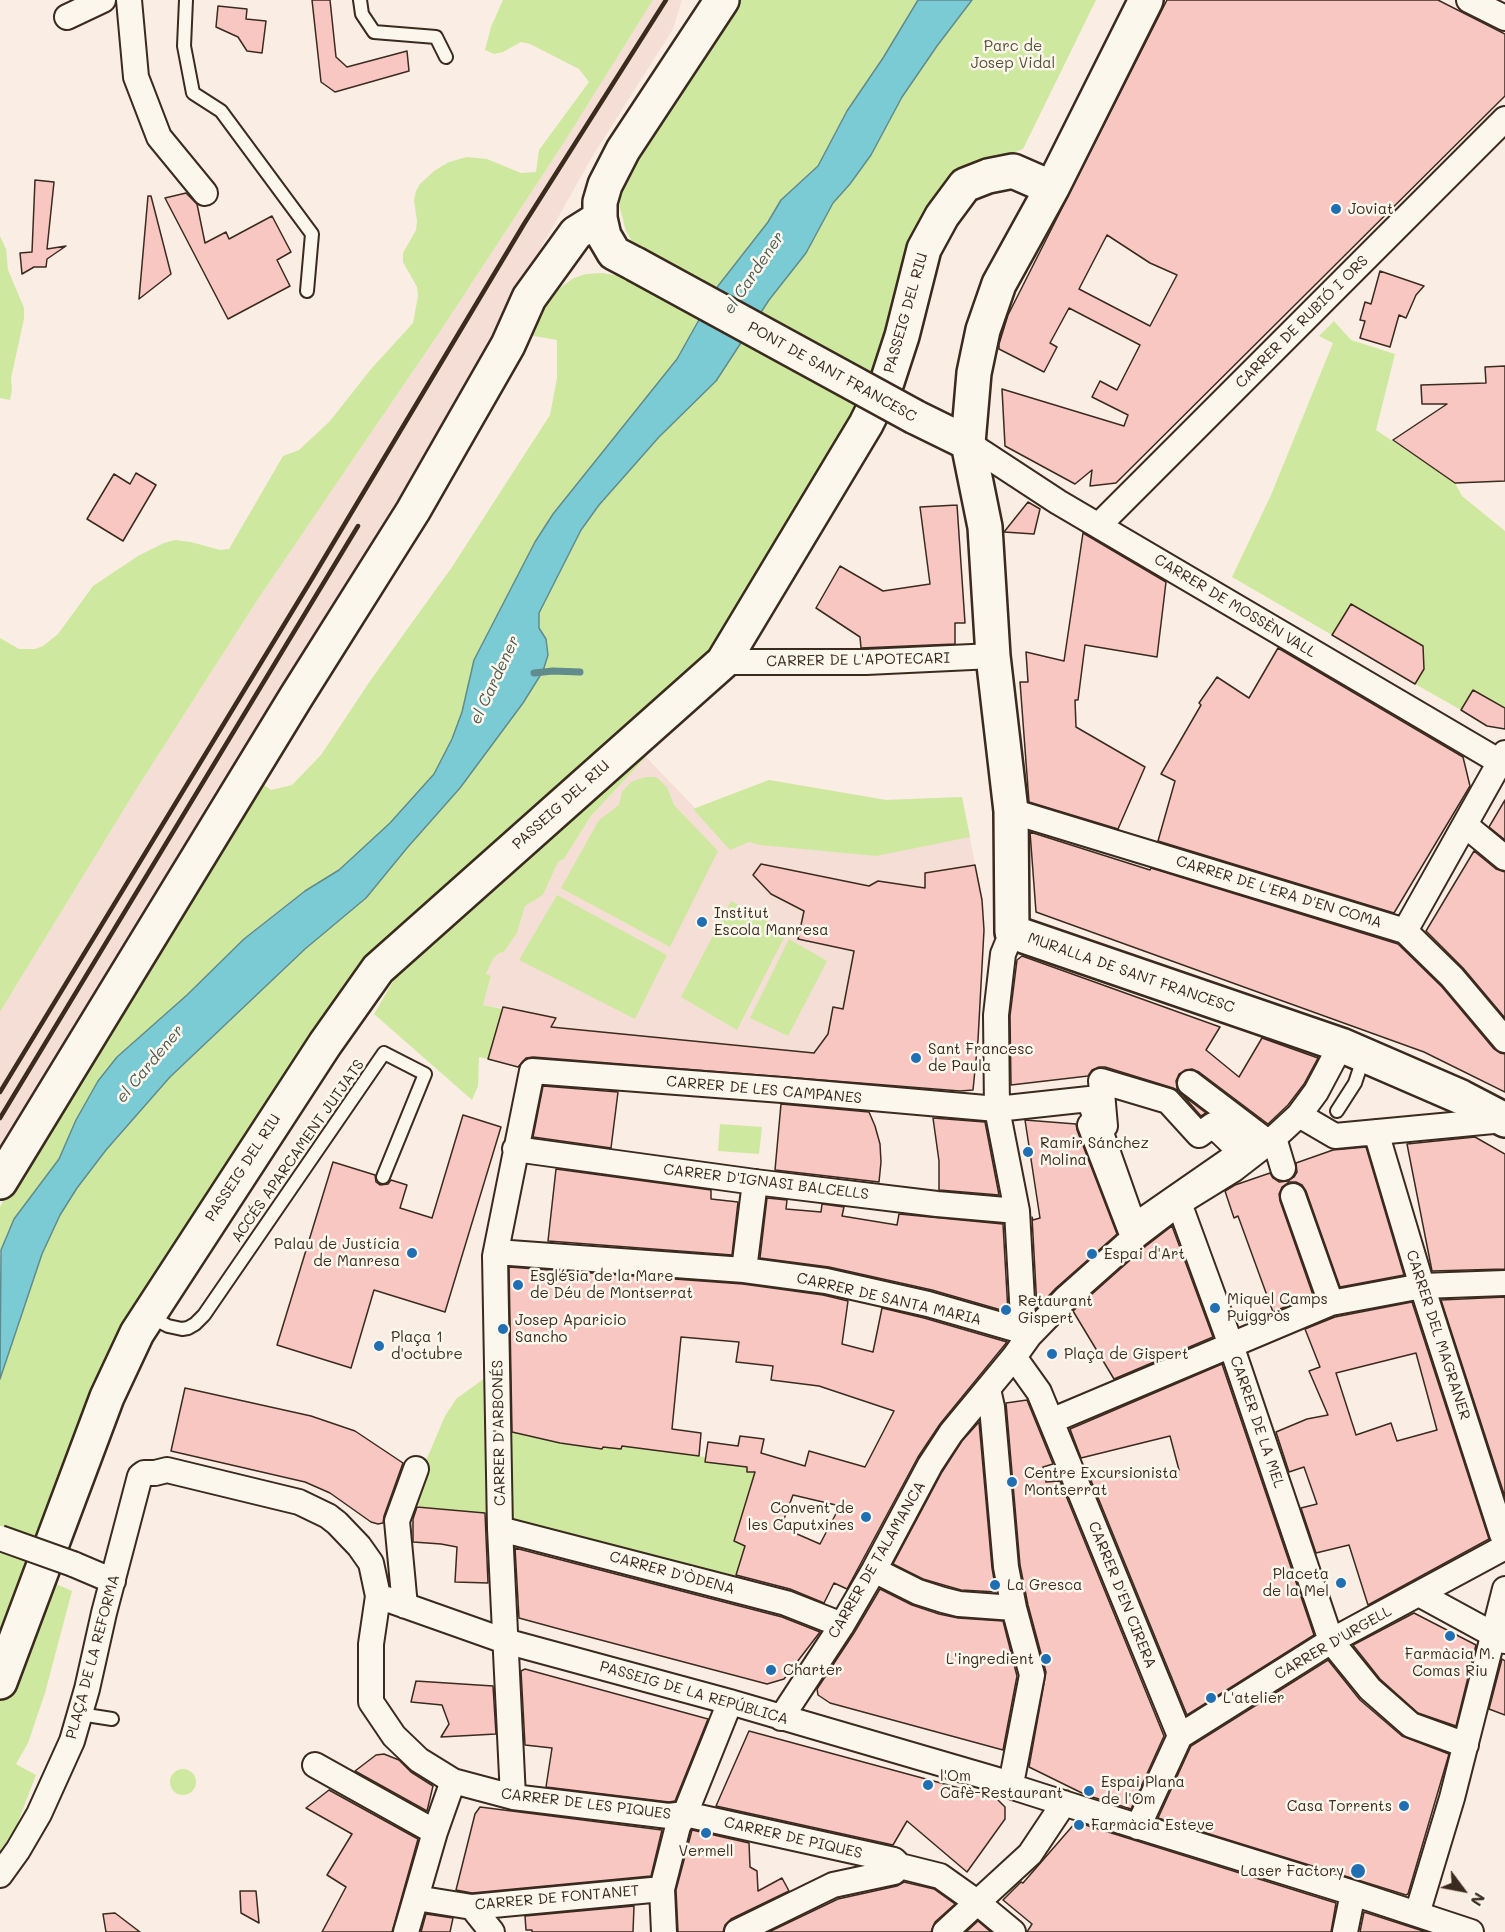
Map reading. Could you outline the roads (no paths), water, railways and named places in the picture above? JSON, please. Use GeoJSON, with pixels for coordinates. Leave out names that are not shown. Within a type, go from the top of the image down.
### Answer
{"type":"FeatureCollection","features":[{"type":"Feature","properties":{"kind":"street"},"geometry":{"type":"LineString","coordinates":[[67,17],[103,0]]}},
{"type":"Feature","properties":{"kind":"street"},"geometry":{"type":"LineString","coordinates":[[129,0],[136,77],[159,137],[205,193]]}},
{"type":"Feature","properties":{"kind":"street"},"geometry":{"type":"LineString","coordinates":[[615,243],[600,202],[605,185],[623,150],[722,0]]}},
{"type":"Feature","properties":{"kind":"street"},"geometry":{"type":"LineString","coordinates":[[1052,188],[1146,0]]}},
{"type":"Feature","properties":{"kind":"street"},"geometry":{"type":"LineString","coordinates":[[1469,0],[1505,18]]}},
{"type":"Feature","properties":{"kind":"street","name":"CARRER DE RUBIÓ I ORS"},"geometry":{"type":"LineString","coordinates":[[1099,525],[1505,119]]}},
{"type":"Feature","properties":{"kind":"street","name":"PASSEIG DEL RIU"},"geometry":{"type":"LineString","coordinates":[[0,1682],[107,1397],[137,1333],[325,1044],[378,969],[723,662],[866,424],[902,336],[924,249],[942,216],[965,184],[1013,171],[1052,188]]}},
{"type":"Feature","properties":{"kind":"street","name":"MURALLA DE SANT FRANCESC"},"geometry":{"type":"LineString","coordinates":[[1052,188],[999,284],[983,330],[974,373],[968,443],[985,527],[993,656],[1011,811],[1011,932],[1353,1050],[1461,1097],[1505,1120]]}},
{"type":"Feature","properties":{"kind":"street"},"geometry":{"type":"LineString","coordinates":[[0,1182],[407,521],[508,345],[529,298],[576,233],[615,243]]}},
{"type":"Feature","properties":{"kind":"street","name":"PONT DE SANT FRANCESC"},"geometry":{"type":"LineString","coordinates":[[615,243],[915,417],[968,443]]}},
{"type":"Feature","properties":{"kind":"street","name":"CARRER DE MOSSÈN VALL"},"geometry":{"type":"LineString","coordinates":[[968,443],[1058,502],[1503,760]]}},
{"type":"Feature","properties":{"kind":"street","name":"CARRER DE L'APOTECARI"},"geometry":{"type":"LineString","coordinates":[[723,662],[866,662],[993,656]]}},
{"type":"Feature","properties":{"kind":"street"},"geometry":{"type":"LineString","coordinates":[[1405,931],[1503,760]]}},
{"type":"Feature","properties":{"kind":"street","name":"CARRER DE L'ERA D'EN COMA"},"geometry":{"type":"LineString","coordinates":[[1011,811],[1405,931],[1452,977],[1505,1041]]}},
{"type":"Feature","properties":{"kind":"street"},"geometry":{"type":"LineString","coordinates":[[1464,825],[1505,858]]}},
{"type":"Feature","properties":{"kind":"street"},"geometry":{"type":"LineString","coordinates":[[1011,932],[1003,954],[996,1015],[997,1109],[1017,1211],[1023,1318],[1029,1336]]}},
{"type":"Feature","properties":{"kind":"street"},"geometry":{"type":"LineString","coordinates":[[1135,1231],[1234,1169],[1271,1140],[1299,1115],[1353,1050]]}},
{"type":"Feature","properties":{"kind":"street","name":"CARRER DE LES CAMPANES"},"geometry":{"type":"LineString","coordinates":[[531,1071],[997,1109],[1089,1099],[1097,1126]]}},
{"type":"Feature","properties":{"kind":"street","name":"CARRER D'ARBONÉS"},"geometry":{"type":"LineString","coordinates":[[513,1797],[500,1528],[496,1252],[531,1071]]}},
{"type":"Feature","properties":{"kind":"street"},"geometry":{"type":"LineString","coordinates":[[1101,1081],[1168,1101],[1199,1135],[1213,1125],[1241,1152],[1135,1231],[1097,1126],[1105,1126],[1101,1081]]}},
{"type":"Feature","properties":{"kind":"street"},"geometry":{"type":"LineString","coordinates":[[1190,1083],[1271,1140],[1283,1168]]}},
{"type":"Feature","properties":{"kind":"street"},"geometry":{"type":"LineString","coordinates":[[1299,1115],[1335,1136],[1505,1120]]}},
{"type":"Feature","properties":{"kind":"street","name":"CARRER DEL MAGRANER"},"geometry":{"type":"LineString","coordinates":[[1376,1132],[1422,1286],[1502,1534],[1505,1535]]}},
{"type":"Feature","properties":{"kind":"street","name":"CARRER D'IGNASI BALCELLS"},"geometry":{"type":"LineString","coordinates":[[515,1149],[755,1182],[937,1204],[1017,1211]]}},
{"type":"Feature","properties":{"kind":"street"},"geometry":{"type":"LineString","coordinates":[[744,1270],[755,1182]]}},
{"type":"Feature","properties":{"kind":"street"},"geometry":{"type":"LineString","coordinates":[[1293,1196],[1331,1303]]}},
{"type":"Feature","properties":{"kind":"street","name":"CARRER DE LA MEL"},"geometry":{"type":"LineString","coordinates":[[1179,1203],[1231,1345],[1331,1641]]}},
{"type":"Feature","properties":{"kind":"street","name":"CARRER DE TALAMANCA"},"geometry":{"type":"LineString","coordinates":[[781,1718],[842,1625],[930,1465],[951,1433],[985,1400],[1029,1336],[1135,1231]]}},
{"type":"Feature","properties":{"kind":"street","name":"CARRER DE SANTA MARIA"},"geometry":{"type":"LineString","coordinates":[[496,1252],[744,1270],[826,1281],[928,1304],[1015,1329],[1029,1336]]}},
{"type":"Feature","properties":{"kind":"street"},"geometry":{"type":"LineString","coordinates":[[1050,1421],[1331,1303],[1422,1286],[1505,1283]]}},
{"type":"Feature","properties":{"kind":"street","name":"CARRER D'EN CIRERA"},"geometry":{"type":"LineString","coordinates":[[1014,1357],[1040,1392],[1180,1736]]}},
{"type":"Feature","properties":{"kind":"street"},"geometry":{"type":"LineString","coordinates":[[985,1400],[1006,1567],[1014,1608],[1032,1675],[1011,1784]]}},
{"type":"Feature","properties":{"kind":"street"},"geometry":{"type":"LineString","coordinates":[[405,1606],[397,1521],[416,1469]]}},
{"type":"Feature","properties":{"kind":"street","name":"PLAÇA DE LA REFORMA"},"geometry":{"type":"LineString","coordinates":[[0,1875],[39,1814],[72,1741],[140,1476],[144,1473],[167,1470],[299,1502],[337,1522],[371,1563],[378,1596],[371,1644],[371,1702],[394,1736],[410,1752],[453,1781]]}},
{"type":"Feature","properties":{"kind":"street","name":"CARRER D'ÒDENA"},"geometry":{"type":"LineString","coordinates":[[500,1528],[786,1603],[842,1625]]}},
{"type":"Feature","properties":{"kind":"street"},"geometry":{"type":"LineString","coordinates":[[0,1538],[113,1581]]}},
{"type":"Feature","properties":{"kind":"street","name":"CARRER D'URGELL"},"geometry":{"type":"LineString","coordinates":[[1180,1736],[1331,1641],[1505,1546]]}},
{"type":"Feature","properties":{"kind":"street"},"geometry":{"type":"LineString","coordinates":[[874,1570],[918,1592],[943,1600],[959,1604],[1014,1608]]}},
{"type":"Feature","properties":{"kind":"street"},"geometry":{"type":"LineString","coordinates":[[1417,1914],[1499,1637],[1505,1589]]}},
{"type":"Feature","properties":{"kind":"street"},"geometry":{"type":"LineString","coordinates":[[1419,1594],[1499,1637]]}},
{"type":"Feature","properties":{"kind":"street","name":"PASSEIG DE LA REPÚBLICA"},"geometry":{"type":"LineString","coordinates":[[378,1596],[506,1641],[730,1702],[1011,1784],[1016,1788],[1471,1932]]}},
{"type":"Feature","properties":{"kind":"street"},"geometry":{"type":"LineString","coordinates":[[1331,1641],[1370,1689],[1412,1725],[1466,1745]]}},
{"type":"Feature","properties":{"kind":"street"},"geometry":{"type":"LineString","coordinates":[[664,1932],[662,1889],[678,1826],[685,1814],[730,1702]]}},
{"type":"Feature","properties":{"kind":"street"},"geometry":{"type":"LineString","coordinates":[[1138,1827],[1180,1736]]}},
{"type":"Feature","properties":{"kind":"street"},"geometry":{"type":"LineString","coordinates":[[315,1765],[435,1832]]}},
{"type":"Feature","properties":{"kind":"street"},"geometry":{"type":"LineString","coordinates":[[406,1932],[435,1832],[453,1781]]}},
{"type":"Feature","properties":{"kind":"street","name":"CARRER DE LES PIQUES"},"geometry":{"type":"LineString","coordinates":[[453,1781],[513,1797],[669,1816],[685,1814]]}},
{"type":"Feature","properties":{"kind":"street"},"geometry":{"type":"LineString","coordinates":[[945,1932],[980,1908],[1073,1806]]}},
{"type":"Feature","properties":{"kind":"street","name":"CARRER DE PIQUES"},"geometry":{"type":"LineString","coordinates":[[685,1814],[894,1860],[900,1866],[940,1876],[1013,1932]]}},
{"type":"Feature","properties":{"kind":"street"},"geometry":{"type":"LineString","coordinates":[[736,1932],[833,1885],[894,1872],[900,1866]]}},
{"type":"Feature","properties":{"kind":"street","name":"CARRER DE FONTANET"},"geometry":{"type":"LineString","coordinates":[[416,1898],[472,1907],[662,1889]]}},
{"type":"Feature","properties":{"kind":"street"},"geometry":{"type":"LineString","coordinates":[[1345,1932],[1353,1893]]}},
{"type":"Feature","properties":{"kind":"street"},"geometry":{"type":"LineString","coordinates":[[472,1907],[492,1932]]}},
{"type":"Feature","properties":{"kind":"lane"},"geometry":{"type":"LineString","coordinates":[[186,0],[184,46],[194,93],[222,111],[312,234],[307,291]]}},
{"type":"Feature","properties":{"kind":"lane"},"geometry":{"type":"LineString","coordinates":[[360,0],[362,14],[374,32],[436,37],[446,57]]}},
{"type":"Feature","properties":{"kind":"lane"},"geometry":{"type":"LineString","coordinates":[[1337,1111],[1356,1083],[1353,1050]]}},
{"type":"Feature","properties":{"kind":"lane","name":"ACCÉS APARCAMENT JUTJATS"},"geometry":{"type":"LineString","coordinates":[[148,1315],[168,1326],[182,1329],[195,1324],[204,1315],[384,1053],[425,1074],[382,1178]]}},
{"type":"Feature","properties":{"kind":"lane"},"geometry":{"type":"LineString","coordinates":[[80,1714],[112,1719]]}},
{"type":"Feature","properties":{"kind":"water","name":"el Cardener"},"geometry":{"type":"Polygon","coordinates":[[[918,0],[972,0],[902,97],[871,155],[833,203],[806,253],[769,300],[716,381],[659,437],[599,505],[581,530],[539,613],[539,628],[546,639],[548,655],[543,671],[523,703],[460,788],[366,898],[305,949],[170,1077],[106,1150],[60,1215],[42,1254],[0,1379],[1,1250],[14,1219],[59,1159],[76,1120],[98,1081],[117,1057],[187,995],[244,939],[305,891],[339,870],[390,823],[434,774],[452,739],[462,712],[474,660],[535,542],[553,514],[677,359],[718,286],[768,222],[781,200],[818,166],[847,111],[918,0]]]}},
{"type":"Feature","properties":{"kind":"waterway"},"geometry":{"type":"LineString","coordinates":[[534,673],[580,672]]}},
{"type":"Feature","properties":{"kind":"railway"},"geometry":{"type":"LineString","coordinates":[[0,1092],[310,582],[524,224],[666,0]]}},
{"type":"Feature","properties":{"kind":"railway"},"geometry":{"type":"LineString","coordinates":[[0,1118],[358,526]]}},
{"type":"Feature","properties":{"kind":"place","name":"Joviat"},"geometry":{"type":"Point","coordinates":[1336,209]}},
{"type":"Feature","properties":{"kind":"place","name":"Institut Escola Manresa"},"geometry":{"type":"Point","coordinates":[702,922]}},
{"type":"Feature","properties":{"kind":"place","name":"Sant Francesc de Paula"},"geometry":{"type":"Point","coordinates":[916,1058]}},
{"type":"Feature","properties":{"kind":"place","name":"Ramir Sánchez Molina"},"geometry":{"type":"Point","coordinates":[1028,1152]}},
{"type":"Feature","properties":{"kind":"place","name":"Palau de Justícia de Manresa"},"geometry":{"type":"Point","coordinates":[412,1253]}},
{"type":"Feature","properties":{"kind":"place","name":"Espai d'Art"},"geometry":{"type":"Point","coordinates":[1092,1254]}},
{"type":"Feature","properties":{"kind":"place","name":"Església de la Mare de Déu de Montserrat"},"geometry":{"type":"Point","coordinates":[518,1285]}},
{"type":"Feature","properties":{"kind":"place","name":"Miquel Camps Puiggròs"},"geometry":{"type":"Point","coordinates":[1215,1308]}},
{"type":"Feature","properties":{"kind":"place","name":"Retaurant Gispert"},"geometry":{"type":"Point","coordinates":[1006,1310]}},
{"type":"Feature","properties":{"kind":"place","name":"Josep Aparicio Sancho"},"geometry":{"type":"Point","coordinates":[503,1329]}},
{"type":"Feature","properties":{"kind":"place","name":"Plaça 1 d'octubre"},"geometry":{"type":"Point","coordinates":[379,1346]}},
{"type":"Feature","properties":{"kind":"place","name":"Plaça de Gispert"},"geometry":{"type":"Point","coordinates":[1052,1354]}},
{"type":"Feature","properties":{"kind":"place","name":"Centre Excursionista Montserrat"},"geometry":{"type":"Point","coordinates":[1012,1482]}},
{"type":"Feature","properties":{"kind":"place","name":"Convent de les Caputxines"},"geometry":{"type":"Point","coordinates":[866,1517]}},
{"type":"Feature","properties":{"kind":"place","name":"Placeta de la Mel"},"geometry":{"type":"Point","coordinates":[1341,1583]}},
{"type":"Feature","properties":{"kind":"place","name":"La Gresca"},"geometry":{"type":"Point","coordinates":[995,1585]}},
{"type":"Feature","properties":{"kind":"place","name":"Farmàcia M. Comas Riu"},"geometry":{"type":"Point","coordinates":[1450,1636]}},
{"type":"Feature","properties":{"kind":"place","name":"L'ingredient"},"geometry":{"type":"Point","coordinates":[1046,1659]}},
{"type":"Feature","properties":{"kind":"place","name":"Charter"},"geometry":{"type":"Point","coordinates":[771,1670]}},
{"type":"Feature","properties":{"kind":"place","name":"L'atelier"},"geometry":{"type":"Point","coordinates":[1211,1698]}},
{"type":"Feature","properties":{"kind":"place","name":"l'Om Cafè-Restaurant"},"geometry":{"type":"Point","coordinates":[928,1785]}},
{"type":"Feature","properties":{"kind":"place","name":"Espai Plana de l'Om"},"geometry":{"type":"Point","coordinates":[1089,1791]}},
{"type":"Feature","properties":{"kind":"place","name":"Casa Torrents"},"geometry":{"type":"Point","coordinates":[1404,1806]}},
{"type":"Feature","properties":{"kind":"place","name":"Farmàcia Esteve"},"geometry":{"type":"Point","coordinates":[1079,1825]}},
{"type":"Feature","properties":{"kind":"place","name":"Vermell"},"geometry":{"type":"Point","coordinates":[706,1833]}},
{"type":"Feature","properties":{"kind":"place","name":"Laser Factory"},"geometry":{"type":"Point","coordinates":[1358,1871]}},
{"type":"Feature","properties":{"kind":"park label","name":"Parc de Josep Vidal"},"geometry":{"type":"Point","coordinates":[1013,54]}}]}
